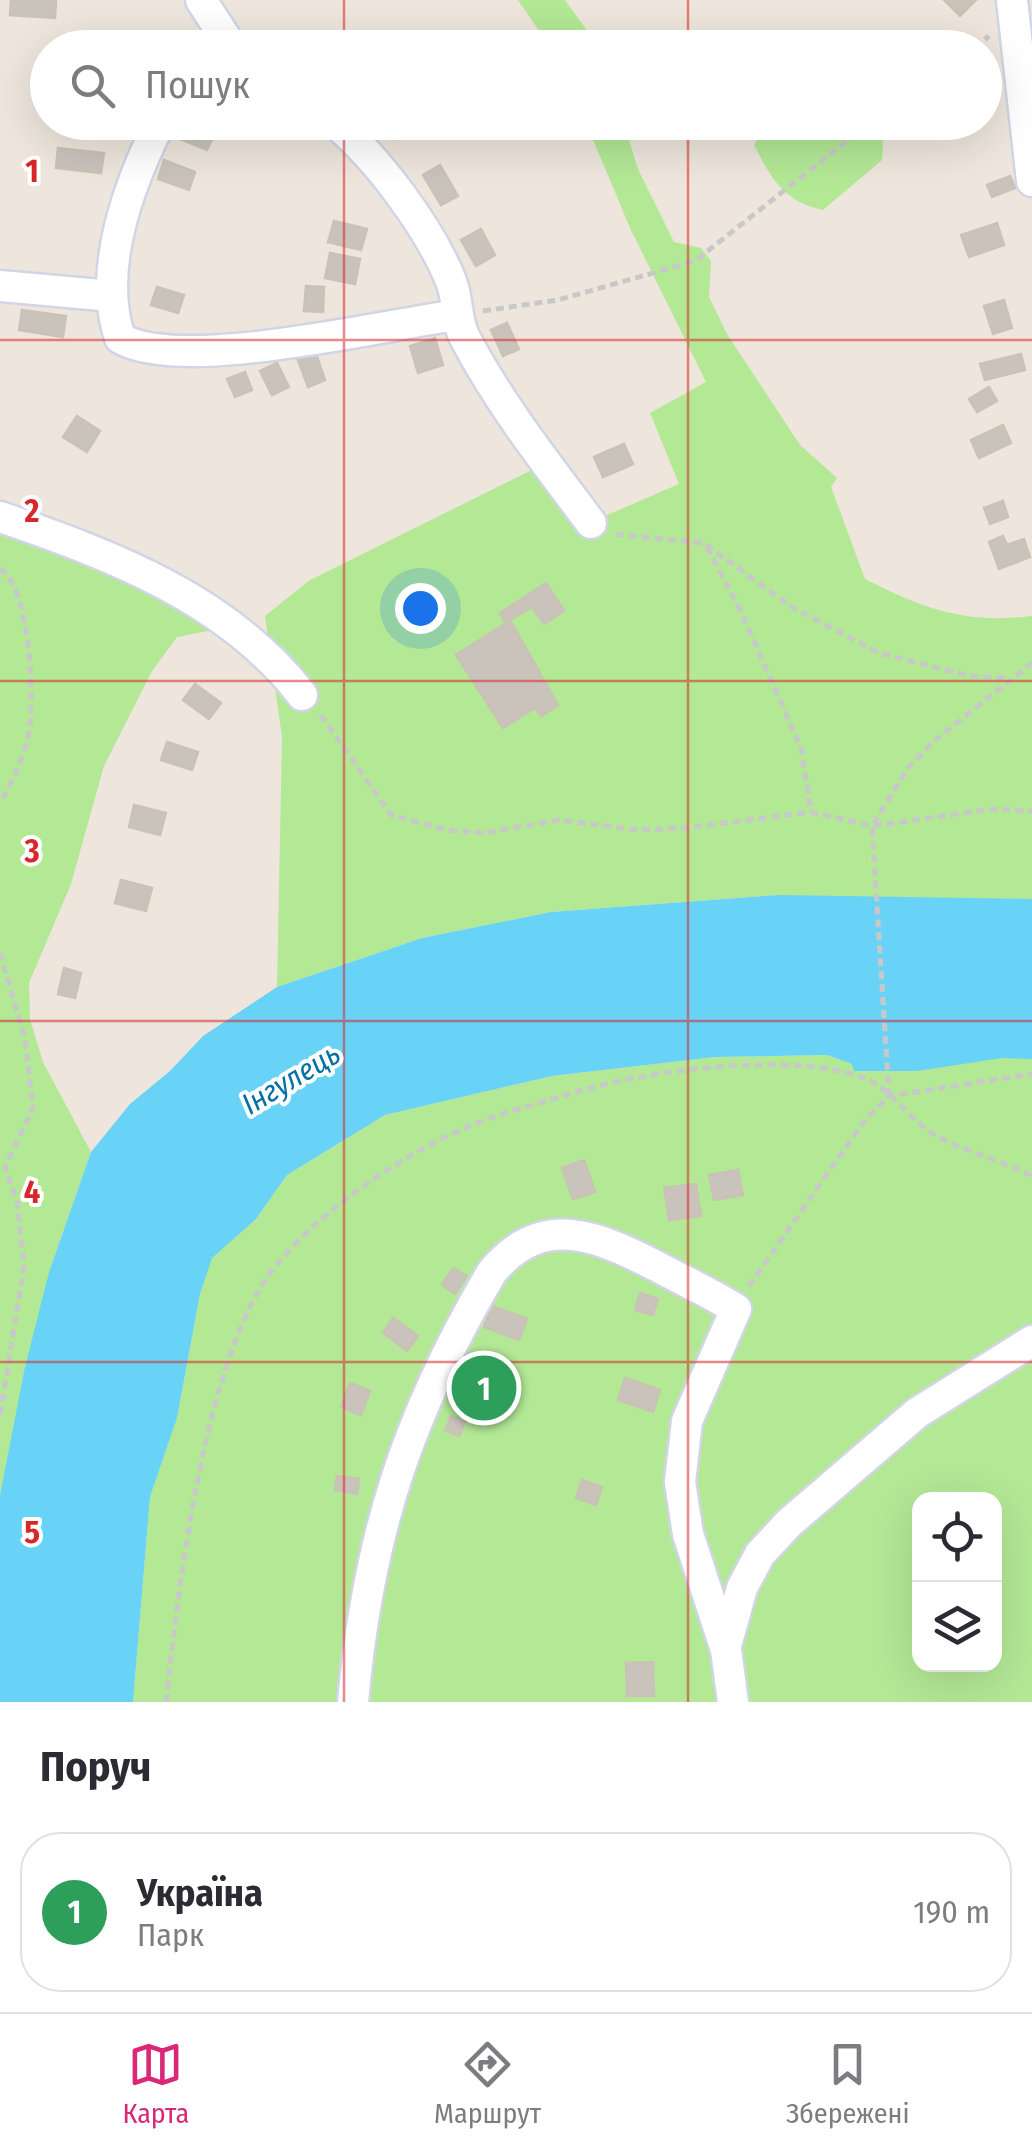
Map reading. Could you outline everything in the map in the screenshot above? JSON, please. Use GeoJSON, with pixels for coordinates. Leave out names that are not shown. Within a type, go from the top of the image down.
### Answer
{"type":"FeatureCollection","features":[{"type":"Feature","properties":{"kind":"street"},"geometry":{"type":"LineString","coordinates":[[200,0],[220,30]]}},
{"type":"Feature","properties":{"kind":"street"},"geometry":{"type":"LineString","coordinates":[[1012,0],[1032,180]]}},
{"type":"Feature","properties":{"kind":"street"},"geometry":{"type":"LineString","coordinates":[[153,140],[129,198],[110,286],[120,338],[149,350],[284,342],[457,315]]}},
{"type":"Feature","properties":{"kind":"street"},"geometry":{"type":"LineString","coordinates":[[352,140],[408,208],[446,268],[458,300],[462,332],[505,408],[591,523]]}},
{"type":"Feature","properties":{"kind":"street"},"geometry":{"type":"LineString","coordinates":[[0,286],[112,296]]}},
{"type":"Feature","properties":{"kind":"street"},"geometry":{"type":"LineString","coordinates":[[0,517],[61,538],[179,590],[246,634],[302,694]]}},
{"type":"Feature","properties":{"kind":"street"},"geometry":{"type":"LineString","coordinates":[[353,1702],[378,1530],[397,1469],[473,1305],[508,1253],[548,1236],[601,1239],[736,1310],[686,1420],[680,1482],[688,1534],[726,1650],[733,1702]]}},
{"type":"Feature","properties":{"kind":"street"},"geometry":{"type":"LineString","coordinates":[[726,1650],[742,1588],[760,1554],[789,1522],[918,1413],[1032,1341]]}},
{"type":"Feature","properties":{"kind":"path"},"geometry":{"type":"LineString","coordinates":[[457,315],[558,300],[695,261],[847,140]]}},
{"type":"Feature","properties":{"kind":"path"},"geometry":{"type":"LineString","coordinates":[[591,523],[609,534],[704,543],[790,606],[880,653],[970,676],[1008,678]]}},
{"type":"Feature","properties":{"kind":"path"},"geometry":{"type":"LineString","coordinates":[[704,543],[742,614],[801,748],[812,812]]}},
{"type":"Feature","properties":{"kind":"path"},"geometry":{"type":"LineString","coordinates":[[0,569],[17,587],[30,685],[29,732],[0,803]]}},
{"type":"Feature","properties":{"kind":"path"},"geometry":{"type":"LineString","coordinates":[[889,1096],[872,826],[908,768],[1008,678],[1032,663]]}},
{"type":"Feature","properties":{"kind":"path"},"geometry":{"type":"LineString","coordinates":[[302,694],[336,730],[391,814],[447,830],[484,833],[559,820],[638,830],[685,828],[812,812],[872,826],[992,809],[1032,811]]}},
{"type":"Feature","properties":{"kind":"path"},"geometry":{"type":"LineString","coordinates":[[0,953],[25,1040],[33,1108],[5,1167],[16,1201],[24,1266],[0,1416]]}},
{"type":"Feature","properties":{"kind":"path"},"geometry":{"type":"LineString","coordinates":[[166,1702],[175,1621],[211,1428],[234,1344],[261,1287],[310,1231],[387,1170],[465,1128],[613,1080],[791,1062],[866,1078],[934,1134],[1032,1176]]}},
{"type":"Feature","properties":{"kind":"path"},"geometry":{"type":"LineString","coordinates":[[736,1310],[829,1169],[889,1096],[1032,1074]]}},
{"type":"Feature","properties":{"kind":"green space"},"geometry":{"type":"Polygon","coordinates":[[[518,0],[565,0],[587,30],[538,30],[518,0]]]}},
{"type":"Feature","properties":{"kind":"green space"},"geometry":{"type":"Polygon","coordinates":[[[593,140],[629,140],[638,169],[674,242],[701,248],[711,261],[709,297],[727,334],[800,445],[837,478],[831,487],[865,579],[946,612],[986,618],[1032,616],[1032,931],[778,895],[551,912],[422,938],[277,987],[282,737],[265,616],[310,580],[546,463],[591,522],[679,484],[650,413],[706,382],[630,228],[593,140]]]}},
{"type":"Feature","properties":{"kind":"green space"},"geometry":{"type":"Polygon","coordinates":[[[757,140],[883,142],[882,160],[823,210],[789,195],[767,169],[754,145],[757,140]]]}},
{"type":"Feature","properties":{"kind":"green space"},"geometry":{"type":"Polygon","coordinates":[[[0,517],[226,621],[208,631],[177,637],[152,671],[104,766],[71,884],[29,983],[30,1019],[43,1062],[91,1152],[49,1272],[0,1495],[0,517]]]}},
{"type":"Feature","properties":{"kind":"green space"},"geometry":{"type":"Polygon","coordinates":[[[1032,1023],[1032,1702],[133,1702],[150,1497],[177,1418],[200,1294],[211,1258],[256,1219],[287,1175],[385,1115],[552,1076],[715,1057],[827,1055],[853,1064],[1032,1023]]]}},
{"type":"Feature","properties":{"kind":"water","name":"Інгулець"},"geometry":{"type":"Polygon","coordinates":[[[778,895],[1032,899],[1032,1059],[1002,1058],[917,1071],[854,1071],[852,1064],[827,1055],[715,1057],[552,1076],[385,1115],[287,1175],[256,1219],[212,1258],[200,1294],[177,1418],[150,1497],[133,1702],[0,1702],[0,1495],[25,1367],[49,1272],[91,1152],[130,1104],[170,1071],[203,1036],[277,987],[422,938],[551,912],[778,895]]]}},
{"type":"Feature","properties":{"kind":"building"},"geometry":{"type":"Polygon","coordinates":[[[11,0],[56,0],[55,18],[10,15],[11,0]]]}},
{"type":"Feature","properties":{"kind":"building"},"geometry":{"type":"Polygon","coordinates":[[[944,0],[976,0],[960,16],[944,0]]]}},
{"type":"Feature","properties":{"kind":"building"},"geometry":{"type":"Polygon","coordinates":[[[183,140],[212,140],[207,150],[183,140]]]}},
{"type":"Feature","properties":{"kind":"building"},"geometry":{"type":"Polygon","coordinates":[[[58,148],[104,153],[101,173],[56,168],[58,148]]]}},
{"type":"Feature","properties":{"kind":"building"},"geometry":{"type":"Polygon","coordinates":[[[164,160],[195,172],[189,190],[158,179],[164,160]]]}},
{"type":"Feature","properties":{"kind":"building"},"geometry":{"type":"Polygon","coordinates":[[[440,165],[458,196],[441,205],[423,175],[440,165]]]}},
{"type":"Feature","properties":{"kind":"building"},"geometry":{"type":"Polygon","coordinates":[[[1010,176],[1015,188],[992,197],[987,185],[1010,176]]]}},
{"type":"Feature","properties":{"kind":"building"},"geometry":{"type":"Polygon","coordinates":[[[334,221],[367,229],[361,250],[328,242],[334,221]]]}},
{"type":"Feature","properties":{"kind":"building"},"geometry":{"type":"Polygon","coordinates":[[[997,223],[1004,245],[969,257],[961,235],[997,223]]]}},
{"type":"Feature","properties":{"kind":"building"},"geometry":{"type":"Polygon","coordinates":[[[481,229],[495,255],[476,266],[461,240],[481,229]]]}},
{"type":"Feature","properties":{"kind":"building"},"geometry":{"type":"Polygon","coordinates":[[[330,253],[360,259],[355,284],[325,278],[330,253]]]}},
{"type":"Feature","properties":{"kind":"building"},"geometry":{"type":"Polygon","coordinates":[[[306,286],[324,287],[323,312],[304,311],[306,286]]]}},
{"type":"Feature","properties":{"kind":"building"},"geometry":{"type":"Polygon","coordinates":[[[157,287],[184,295],[178,313],[151,305],[157,287]]]}},
{"type":"Feature","properties":{"kind":"building"},"geometry":{"type":"Polygon","coordinates":[[[1004,300],[1012,328],[993,334],[984,306],[1004,300]]]}},
{"type":"Feature","properties":{"kind":"building"},"geometry":{"type":"Polygon","coordinates":[[[22,310],[66,316],[63,337],[19,330],[22,310]]]}},
{"type":"Feature","properties":{"kind":"building"},"geometry":{"type":"Polygon","coordinates":[[[507,323],[519,349],[503,356],[491,330],[507,323]]]}},
{"type":"Feature","properties":{"kind":"building"},"geometry":{"type":"Polygon","coordinates":[[[435,338],[443,365],[418,373],[410,346],[435,338]]]}},
{"type":"Feature","properties":{"kind":"building"},"geometry":{"type":"Polygon","coordinates":[[[316,354],[325,380],[308,387],[298,360],[316,354]]]}},
{"type":"Feature","properties":{"kind":"building"},"geometry":{"type":"Polygon","coordinates":[[[1021,354],[1025,370],[985,380],[980,364],[1021,354]]]}},
{"type":"Feature","properties":{"kind":"building"},"geometry":{"type":"Polygon","coordinates":[[[277,363],[289,387],[272,395],[260,371],[277,363]]]}},
{"type":"Feature","properties":{"kind":"building"},"geometry":{"type":"Polygon","coordinates":[[[245,372],[252,390],[235,397],[227,379],[245,372]]]}},
{"type":"Feature","properties":{"kind":"building"},"geometry":{"type":"Polygon","coordinates":[[[989,387],[997,401],[977,412],[969,399],[989,387]]]}},
{"type":"Feature","properties":{"kind":"building"},"geometry":{"type":"Polygon","coordinates":[[[77,416],[100,431],[87,452],[63,437],[77,416]]]}},
{"type":"Feature","properties":{"kind":"building"},"geometry":{"type":"Polygon","coordinates":[[[1003,425],[1011,443],[979,458],[971,440],[1003,425]]]}},
{"type":"Feature","properties":{"kind":"building"},"geometry":{"type":"Polygon","coordinates":[[[624,444],[633,464],[603,477],[594,457],[624,444]]]}},
{"type":"Feature","properties":{"kind":"building"},"geometry":{"type":"Polygon","coordinates":[[[1003,501],[1008,517],[990,524],[984,508],[1003,501]]]}},
{"type":"Feature","properties":{"kind":"building"},"geometry":{"type":"Polygon","coordinates":[[[1003,536],[1007,545],[1024,539],[1030,557],[999,569],[989,542],[1003,536]]]}},
{"type":"Feature","properties":{"kind":"building"},"geometry":{"type":"Polygon","coordinates":[[[546,583],[564,611],[544,624],[532,607],[510,620],[558,705],[541,716],[535,708],[503,728],[456,655],[506,623],[500,613],[546,583]]]}},
{"type":"Feature","properties":{"kind":"building"},"geometry":{"type":"Polygon","coordinates":[[[195,684],[221,703],[209,719],[183,700],[195,684]]]}},
{"type":"Feature","properties":{"kind":"building"},"geometry":{"type":"Polygon","coordinates":[[[167,742],[198,752],[192,770],[161,760],[167,742]]]}},
{"type":"Feature","properties":{"kind":"building"},"geometry":{"type":"Polygon","coordinates":[[[134,805],[166,813],[160,835],[129,827],[134,805]]]}},
{"type":"Feature","properties":{"kind":"building"},"geometry":{"type":"Polygon","coordinates":[[[121,880],[152,888],[146,911],[115,903],[121,880]]]}},
{"type":"Feature","properties":{"kind":"building"},"geometry":{"type":"Polygon","coordinates":[[[64,968],[81,973],[75,998],[58,994],[64,968]]]}},
{"type":"Feature","properties":{"kind":"building"},"geometry":{"type":"Polygon","coordinates":[[[584,1160],[595,1192],[573,1199],[562,1168],[584,1160]]]}},
{"type":"Feature","properties":{"kind":"building"},"geometry":{"type":"Polygon","coordinates":[[[738,1170],[743,1195],[714,1200],[709,1175],[738,1170]]]}},
{"type":"Feature","properties":{"kind":"building"},"geometry":{"type":"Polygon","coordinates":[[[696,1184],[701,1216],[669,1220],[664,1188],[696,1184]]]}},
{"type":"Feature","properties":{"kind":"building"},"geometry":{"type":"Polygon","coordinates":[[[453,1268],[467,1276],[455,1294],[442,1285],[453,1268]]]}},
{"type":"Feature","properties":{"kind":"building"},"geometry":{"type":"Polygon","coordinates":[[[640,1293],[658,1299],[653,1315],[635,1310],[640,1293]]]}},
{"type":"Feature","properties":{"kind":"building"},"geometry":{"type":"Polygon","coordinates":[[[492,1306],[527,1319],[519,1340],[484,1327],[492,1306]]]}},
{"type":"Feature","properties":{"kind":"building"},"geometry":{"type":"Polygon","coordinates":[[[393,1318],[418,1336],[407,1351],[383,1333],[393,1318]]]}},
{"type":"Feature","properties":{"kind":"building"},"geometry":{"type":"Polygon","coordinates":[[[625,1378],[660,1390],[653,1412],[618,1400],[625,1378]]]}},
{"type":"Feature","properties":{"kind":"building"},"geometry":{"type":"Polygon","coordinates":[[[350,1383],[370,1391],[361,1415],[341,1407],[350,1383]]]}},
{"type":"Feature","properties":{"kind":"building"},"geometry":{"type":"Polygon","coordinates":[[[451,1416],[465,1422],[459,1436],[445,1430],[451,1416]]]}},
{"type":"Feature","properties":{"kind":"building"},"geometry":{"type":"Polygon","coordinates":[[[337,1476],[359,1479],[357,1494],[335,1490],[337,1476]]]}},
{"type":"Feature","properties":{"kind":"building"},"geometry":{"type":"Polygon","coordinates":[[[582,1480],[602,1487],[596,1505],[576,1498],[582,1480]]]}},
{"type":"Feature","properties":{"kind":"building"},"geometry":{"type":"Polygon","coordinates":[[[653,1662],[654,1696],[627,1696],[626,1663],[653,1662]]]}},
{"type":"Feature","properties":{"kind":"place","name":"Україна"},"geometry":{"type":"Point","coordinates":[484,1388]}}]}
